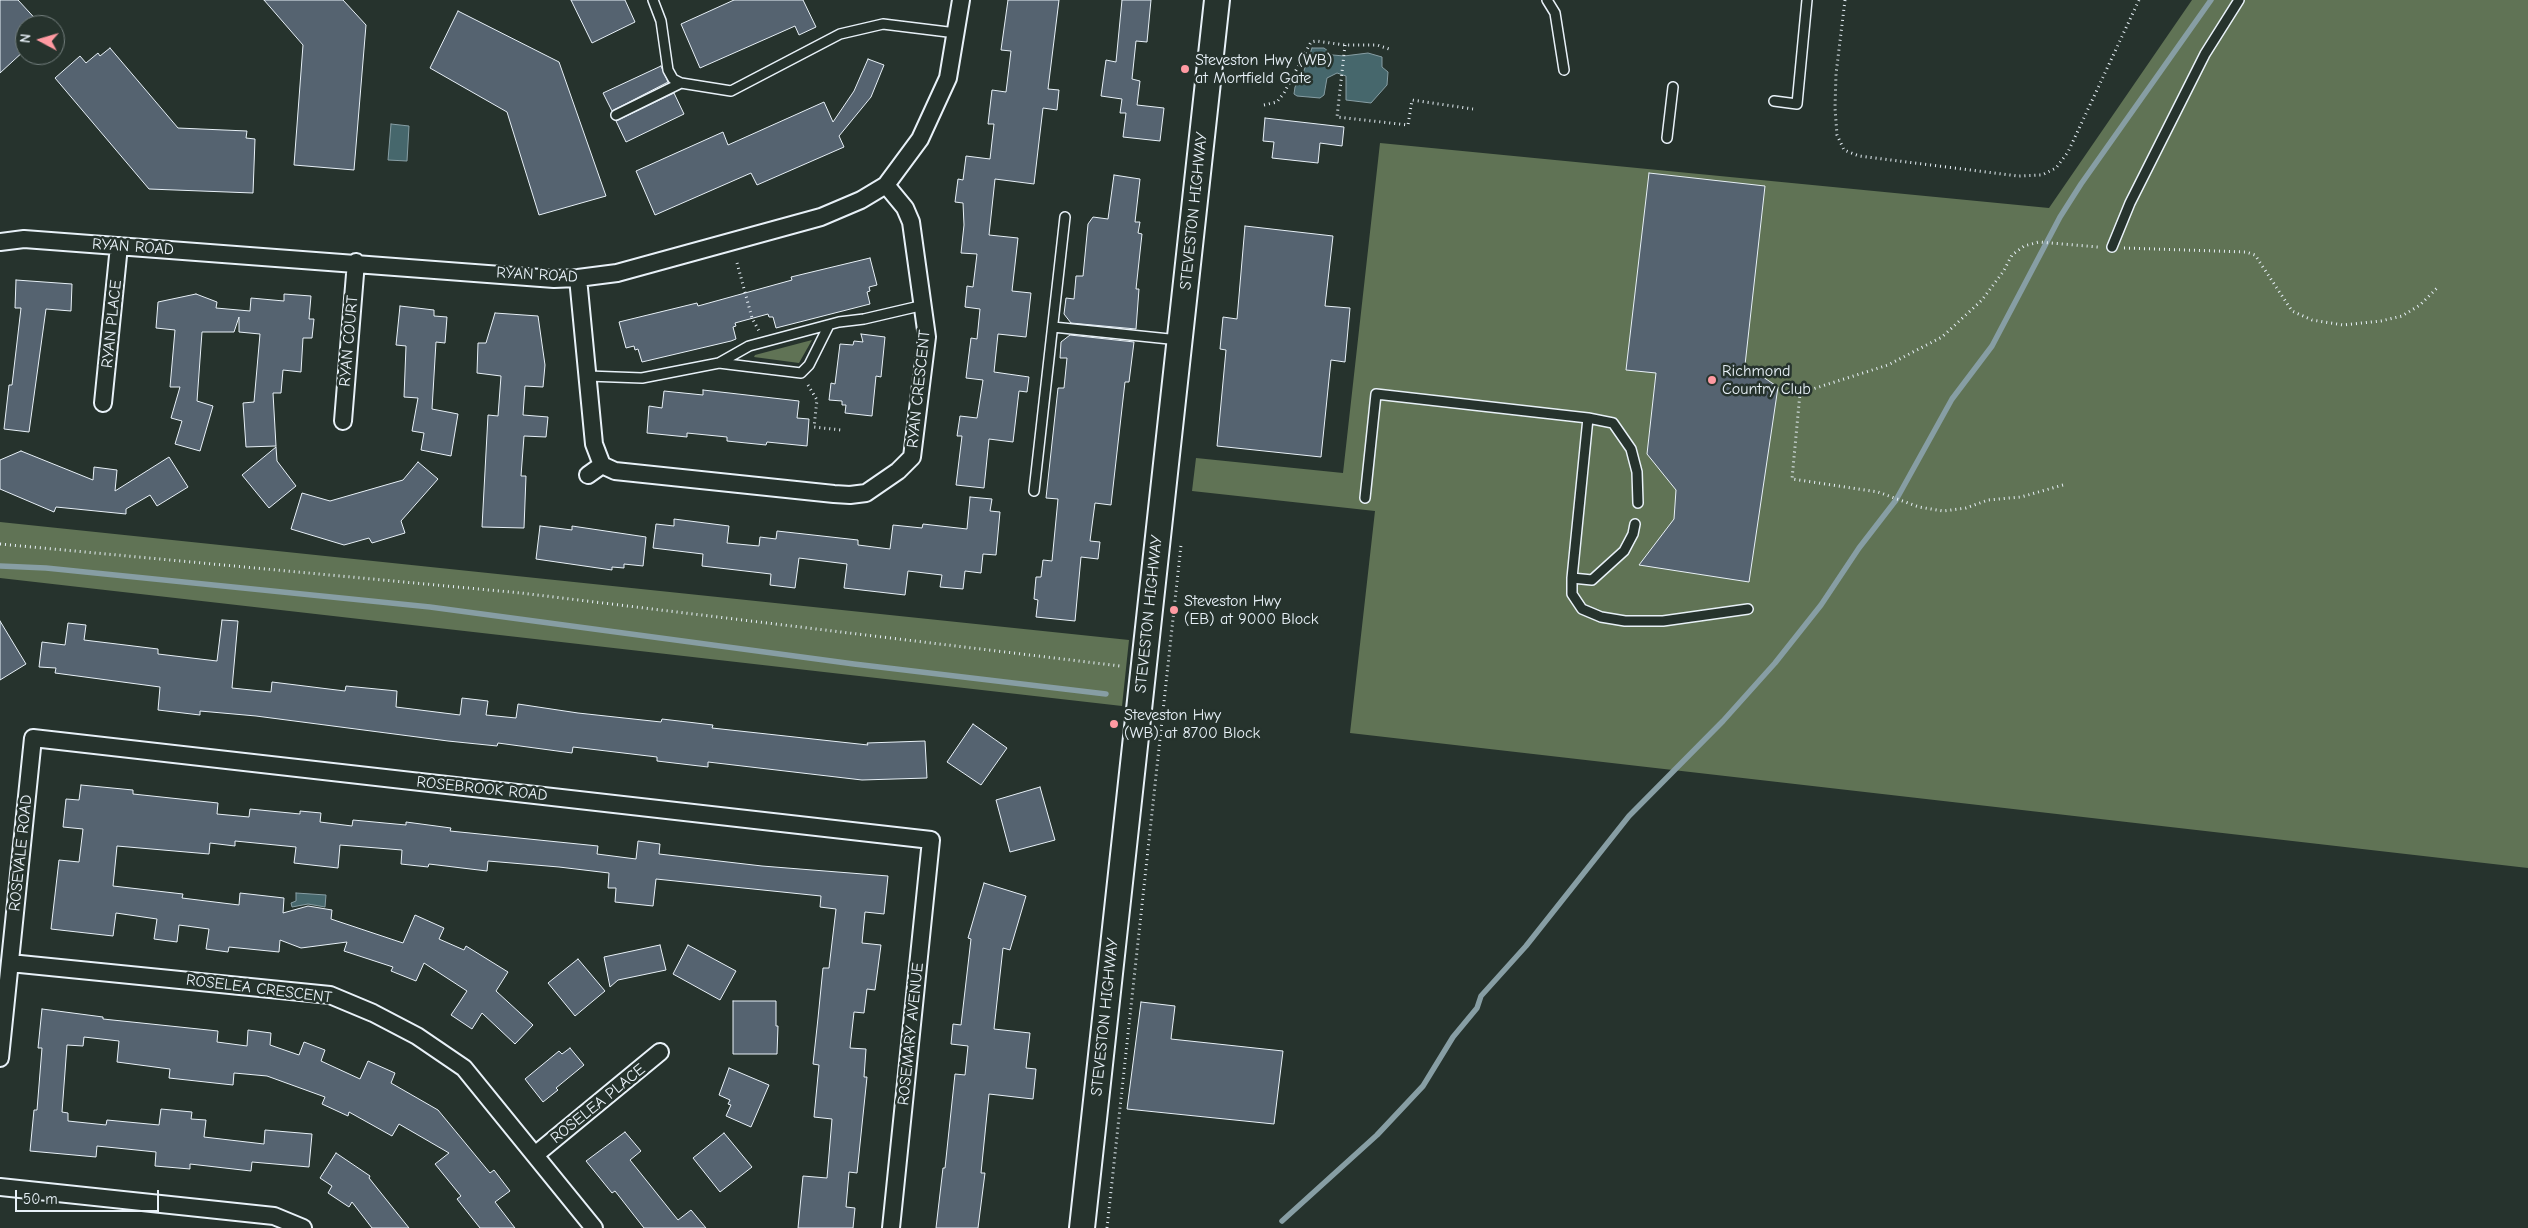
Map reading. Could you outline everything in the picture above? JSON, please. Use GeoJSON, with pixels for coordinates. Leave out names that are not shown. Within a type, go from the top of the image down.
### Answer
{"type":"FeatureCollection","features":[{"type":"Feature","properties":{"kind":"main road","name":"STEVESTON HIGHWAY"},"geometry":{"type":"LineString","coordinates":[[1082,1228],[1217,0]]}},
{"type":"Feature","properties":{"kind":"street","name":"RYAN ROAD"},"geometry":{"type":"LineString","coordinates":[[0,242],[24,239],[554,278],[578,278],[617,273],[821,217],[861,200],[886,185],[920,139],[948,78],[960,0]]}},
{"type":"Feature","properties":{"kind":"street","name":"RYAN CRESCENT"},"geometry":{"type":"LineString","coordinates":[[602,465],[615,471],[842,495],[858,494],[874,489],[906,464],[914,449],[927,336],[924,305],[909,215],[886,185]]}},
{"type":"Feature","properties":{"kind":"street","name":"RYAN PLACE"},"geometry":{"type":"LineString","coordinates":[[103,402],[119,246]]}},
{"type":"Feature","properties":{"kind":"street","name":"RYAN COURT"},"geometry":{"type":"LineString","coordinates":[[343,421],[356,262]]}},
{"type":"Feature","properties":{"kind":"street"},"geometry":{"type":"LineString","coordinates":[[578,278],[594,444],[602,465],[588,475]]}},
{"type":"Feature","properties":{"kind":"street","name":"ROSEBROOK ROAD"},"geometry":{"type":"LineString","coordinates":[[33,738],[931,840]]}},
{"type":"Feature","properties":{"kind":"street","name":"ROSEVALE ROAD"},"geometry":{"type":"LineString","coordinates":[[0,1058],[33,738]]}},
{"type":"Feature","properties":{"kind":"street","name":"ROSEMARY AVENUE"},"geometry":{"type":"LineString","coordinates":[[891,1228],[931,840]]}},
{"type":"Feature","properties":{"kind":"street","name":"ROSELEA CRESCENT"},"geometry":{"type":"LineString","coordinates":[[10,963],[330,995],[373,1013],[418,1036],[464,1068],[594,1228]]}},
{"type":"Feature","properties":{"kind":"street","name":"ROSELEA PLACE"},"geometry":{"type":"LineString","coordinates":[[534,1155],[660,1052]]}},
{"type":"Feature","properties":{"kind":"street"},"geometry":{"type":"LineString","coordinates":[[0,1187],[274,1216],[303,1228]]}},
{"type":"Feature","properties":{"kind":"lane"},"geometry":{"type":"LineString","coordinates":[[653,0],[662,21],[668,70],[673,78],[680,83],[731,91],[840,34],[883,24],[956,33]]}},
{"type":"Feature","properties":{"kind":"lane"},"geometry":{"type":"LineString","coordinates":[[1547,0],[1555,13],[1564,70]]}},
{"type":"Feature","properties":{"kind":"lane"},"geometry":{"type":"LineString","coordinates":[[1774,101],[1797,104],[1807,0]]}},
{"type":"Feature","properties":{"kind":"lane"},"geometry":{"type":"LineString","coordinates":[[2112,248],[2130,203],[2205,54],[2239,0]]}},
{"type":"Feature","properties":{"kind":"lane"},"geometry":{"type":"LineString","coordinates":[[616,116],[680,83]]}},
{"type":"Feature","properties":{"kind":"lane"},"geometry":{"type":"LineString","coordinates":[[1667,138],[1673,87]]}},
{"type":"Feature","properties":{"kind":"lane"},"geometry":{"type":"LineString","coordinates":[[1034,491],[1065,217]]}},
{"type":"Feature","properties":{"kind":"lane"},"geometry":{"type":"LineString","coordinates":[[719,363],[749,346],[829,325],[924,305]]}},
{"type":"Feature","properties":{"kind":"lane"},"geometry":{"type":"LineString","coordinates":[[588,376],[642,378],[719,363],[801,373],[809,365],[829,325]]}},
{"type":"Feature","properties":{"kind":"lane"},"geometry":{"type":"LineString","coordinates":[[1053,327],[1179,340]]}},
{"type":"Feature","properties":{"kind":"lane"},"geometry":{"type":"LineString","coordinates":[[1365,498],[1376,394],[1588,418],[1613,423],[1631,449],[1637,472],[1638,503]]}},
{"type":"Feature","properties":{"kind":"lane"},"geometry":{"type":"LineString","coordinates":[[1588,418],[1572,578],[1572,594],[1582,609],[1601,617],[1625,621],[1663,621],[1748,609]]}},
{"type":"Feature","properties":{"kind":"lane"},"geometry":{"type":"LineString","coordinates":[[1572,578],[1592,580],[1624,551],[1633,534],[1635,524]]}},
{"type":"Feature","properties":{"kind":"path"},"geometry":{"type":"LineString","coordinates":[[1844,0],[1836,74],[1835,108],[1837,135],[1844,150],[1859,156],[2018,176],[2042,175],[2056,168],[2068,152],[2139,0]]}},
{"type":"Feature","properties":{"kind":"path"},"geometry":{"type":"LineString","coordinates":[[1264,105],[1277,102],[1284,93],[1311,42],[1316,40],[1345,45],[1377,45],[1389,49]]}},
{"type":"Feature","properties":{"kind":"path"},"geometry":{"type":"LineString","coordinates":[[1345,45],[1337,117],[1408,125],[1412,100],[1473,108]]}},
{"type":"Feature","properties":{"kind":"path"},"geometry":{"type":"LineString","coordinates":[[2063,484],[2021,497],[1988,500],[1966,508],[1943,511],[1920,507],[1878,492],[1792,478],[1800,393],[1888,365],[1942,337],[1982,300],[2004,272],[2012,255],[2024,246],[2039,242],[2112,248],[2246,252],[2255,255],[2292,311],[2312,320],[2343,325],[2380,321],[2402,316],[2420,305],[2437,288]]}},
{"type":"Feature","properties":{"kind":"path"},"geometry":{"type":"LineString","coordinates":[[737,263],[752,318],[764,342]]}},
{"type":"Feature","properties":{"kind":"path"},"geometry":{"type":"LineString","coordinates":[[801,373],[817,400],[814,427],[841,430]]}},
{"type":"Feature","properties":{"kind":"path"},"geometry":{"type":"LineString","coordinates":[[1107,1228],[1182,536]]}},
{"type":"Feature","properties":{"kind":"path"},"geometry":{"type":"LineString","coordinates":[[0,544],[520,593],[1120,666]]}},
{"type":"Feature","properties":{"kind":"green space","name":"Richmond Country Club"},"geometry":{"type":"Polygon","coordinates":[[[2192,0],[2528,0],[2528,868],[1350,733],[1375,511],[1192,491],[1196,458],[1343,473],[1380,143],[2049,208],[2192,0]]]}},
{"type":"Feature","properties":{"kind":"green space"},"geometry":{"type":"Polygon","coordinates":[[[812,340],[799,363],[754,357],[755,355],[812,340]]]}},
{"type":"Feature","properties":{"kind":"green space"},"geometry":{"type":"Polygon","coordinates":[[[0,522],[1129,640],[1122,706],[0,578],[0,522]]]}},
{"type":"Feature","properties":{"kind":"water"},"geometry":{"type":"Polygon","coordinates":[[[1312,48],[1324,48],[1333,55],[1344,56],[1368,53],[1382,57],[1382,67],[1388,72],[1387,85],[1371,103],[1346,100],[1346,76],[1337,73],[1327,78],[1324,95],[1320,98],[1297,96],[1294,94],[1295,87],[1302,76],[1312,48]]]}},
{"type":"Feature","properties":{"kind":"water"},"geometry":{"type":"Polygon","coordinates":[[[391,124],[409,126],[407,161],[388,160],[391,124]]]}},
{"type":"Feature","properties":{"kind":"water"},"geometry":{"type":"Polygon","coordinates":[[[296,893],[326,895],[325,907],[308,904],[292,907],[291,903],[296,901],[296,893]]]}},
{"type":"Feature","properties":{"kind":"building"},"geometry":{"type":"Polygon","coordinates":[[[0,0],[18,0],[32,15],[15,15],[15,59],[0,73],[0,0]]]}},
{"type":"Feature","properties":{"kind":"building"},"geometry":{"type":"Polygon","coordinates":[[[264,0],[343,0],[366,25],[354,170],[294,165],[303,45],[264,0]]]}},
{"type":"Feature","properties":{"kind":"building"},"geometry":{"type":"Polygon","coordinates":[[[571,0],[625,0],[635,22],[592,43],[571,0]]]}},
{"type":"Feature","properties":{"kind":"building"},"geometry":{"type":"Polygon","coordinates":[[[734,0],[803,0],[816,27],[799,35],[795,26],[700,68],[681,24],[734,0]]]}},
{"type":"Feature","properties":{"kind":"building"},"geometry":{"type":"Polygon","coordinates":[[[1008,0],[1059,0],[1048,89],[1059,90],[1057,110],[1043,108],[1034,184],[995,179],[989,235],[1018,238],[1012,291],[1031,293],[1026,337],[998,334],[994,372],[1029,377],[1027,392],[1019,391],[1013,442],[989,439],[984,488],[956,485],[962,436],[957,436],[960,416],[977,418],[983,380],[966,378],[971,338],[977,339],[980,309],[965,307],[967,286],[973,287],[977,254],[961,253],[964,225],[963,203],[955,202],[958,179],[963,180],[966,156],[990,159],[994,124],[988,124],[992,90],[1006,92],[1011,51],[1001,50],[1008,0]]]}},
{"type":"Feature","properties":{"kind":"building"},"geometry":{"type":"Polygon","coordinates":[[[1122,0],[1151,0],[1147,42],[1136,41],[1132,79],[1140,81],[1137,105],[1164,108],[1160,141],[1123,137],[1126,113],[1120,113],[1122,99],[1101,96],[1106,60],[1116,62],[1122,0]]]}},
{"type":"Feature","properties":{"kind":"building"},"geometry":{"type":"Polygon","coordinates":[[[458,11],[559,62],[606,196],[539,215],[507,112],[430,68],[458,11]]]}},
{"type":"Feature","properties":{"kind":"building"},"geometry":{"type":"Polygon","coordinates":[[[110,48],[178,128],[247,131],[246,138],[255,139],[253,193],[149,189],[55,78],[80,56],[86,63],[98,53],[100,56],[110,48]]]}},
{"type":"Feature","properties":{"kind":"building"},"geometry":{"type":"Polygon","coordinates":[[[868,59],[884,65],[871,97],[839,136],[844,147],[757,185],[751,173],[655,215],[636,171],[723,132],[728,145],[824,102],[833,122],[854,91],[868,59]]]}},
{"type":"Feature","properties":{"kind":"building"},"geometry":{"type":"Polygon","coordinates":[[[661,66],[668,82],[612,111],[603,93],[661,66]]]}},
{"type":"Feature","properties":{"kind":"building"},"geometry":{"type":"Polygon","coordinates":[[[674,93],[684,114],[626,142],[616,121],[674,93]]]}},
{"type":"Feature","properties":{"kind":"building"},"geometry":{"type":"Polygon","coordinates":[[[1265,118],[1344,127],[1342,146],[1320,143],[1318,163],[1272,158],[1274,142],[1263,141],[1265,118]]]}},
{"type":"Feature","properties":{"kind":"building","name":"Richmond Country Club"},"geometry":{"type":"Polygon","coordinates":[[[1649,173],[1765,186],[1745,365],[1778,387],[1749,582],[1639,565],[1674,519],[1676,490],[1647,454],[1656,373],[1626,370],[1649,173]]]}},
{"type":"Feature","properties":{"kind":"building"},"geometry":{"type":"Polygon","coordinates":[[[1114,175],[1140,179],[1135,222],[1140,222],[1138,233],[1142,234],[1136,289],[1139,289],[1136,329],[1071,323],[1064,314],[1066,298],[1074,299],[1076,276],[1083,276],[1088,224],[1093,217],[1108,219],[1114,175]]]}},
{"type":"Feature","properties":{"kind":"building"},"geometry":{"type":"Polygon","coordinates":[[[1245,226],[1333,236],[1325,306],[1350,308],[1345,362],[1331,360],[1321,457],[1217,446],[1226,350],[1220,349],[1223,317],[1237,319],[1245,226]]]}},
{"type":"Feature","properties":{"kind":"building"},"geometry":{"type":"Polygon","coordinates":[[[870,258],[877,285],[869,287],[870,291],[867,292],[870,304],[776,328],[773,317],[769,317],[768,314],[735,323],[736,326],[733,327],[736,339],[731,341],[642,362],[638,349],[635,350],[634,346],[626,348],[619,322],[697,303],[698,306],[792,280],[791,277],[870,258]]]}},
{"type":"Feature","properties":{"kind":"building"},"geometry":{"type":"Polygon","coordinates":[[[16,280],[72,284],[71,311],[46,309],[29,432],[4,429],[9,385],[12,385],[21,308],[15,308],[16,280]]]}},
{"type":"Feature","properties":{"kind":"building"},"geometry":{"type":"Polygon","coordinates":[[[196,294],[217,302],[216,308],[250,311],[251,298],[284,301],[284,294],[311,296],[309,319],[314,319],[312,338],[303,338],[301,372],[283,370],[281,393],[273,393],[276,446],[246,447],[243,403],[254,402],[260,334],[239,332],[239,317],[234,332],[202,332],[197,401],[213,406],[200,451],[175,444],[182,421],[171,418],[180,387],[170,387],[175,330],[156,328],[158,302],[196,294]]]}},
{"type":"Feature","properties":{"kind":"building"},"geometry":{"type":"Polygon","coordinates":[[[400,306],[434,310],[434,316],[447,317],[445,343],[436,342],[432,409],[458,414],[451,456],[421,450],[424,433],[412,431],[418,398],[404,397],[406,346],[396,345],[400,306]]]}},
{"type":"Feature","properties":{"kind":"building"},"geometry":{"type":"Polygon","coordinates":[[[495,313],[538,316],[545,365],[543,387],[525,386],[523,415],[548,417],[546,437],[524,436],[521,476],[526,476],[524,528],[482,527],[488,415],[498,416],[501,376],[477,373],[478,343],[486,343],[495,313]]]}},
{"type":"Feature","properties":{"kind":"building"},"geometry":{"type":"Polygon","coordinates":[[[861,334],[885,337],[881,377],[876,376],[872,416],[845,413],[846,405],[842,405],[842,401],[829,400],[831,383],[835,384],[840,344],[853,345],[854,341],[863,342],[861,334]]]}},
{"type":"Feature","properties":{"kind":"building"},"geometry":{"type":"Polygon","coordinates":[[[1070,335],[1134,342],[1129,382],[1125,382],[1111,505],[1095,503],[1090,541],[1100,542],[1098,559],[1081,557],[1075,621],[1036,617],[1038,600],[1034,599],[1036,577],[1041,577],[1043,560],[1052,561],[1058,499],[1046,498],[1058,388],[1064,388],[1067,358],[1060,358],[1061,342],[1070,335]]]}},
{"type":"Feature","properties":{"kind":"building"},"geometry":{"type":"Polygon","coordinates":[[[703,390],[799,401],[797,418],[809,419],[807,446],[767,442],[766,445],[727,441],[727,437],[687,433],[687,437],[647,433],[649,406],[662,408],[664,391],[703,395],[703,390]]]}},
{"type":"Feature","properties":{"kind":"building"},"geometry":{"type":"Polygon","coordinates":[[[276,447],[277,461],[296,486],[269,508],[242,475],[276,447]]]}},
{"type":"Feature","properties":{"kind":"building"},"geometry":{"type":"Polygon","coordinates":[[[21,451],[93,480],[94,467],[117,470],[115,491],[169,457],[188,487],[157,506],[150,495],[126,509],[126,514],[56,507],[54,512],[0,489],[0,460],[21,451]]]}},
{"type":"Feature","properties":{"kind":"building"},"geometry":{"type":"Polygon","coordinates":[[[418,462],[438,479],[401,521],[405,533],[372,543],[369,538],[344,545],[291,529],[302,493],[330,501],[403,480],[418,462]]]}},
{"type":"Feature","properties":{"kind":"building"},"geometry":{"type":"Polygon","coordinates":[[[970,497],[992,499],[990,511],[1000,512],[996,555],[983,554],[981,573],[965,571],[963,589],[940,587],[942,575],[908,571],[905,595],[844,588],[847,564],[799,558],[795,588],[770,585],[771,574],[702,566],[703,554],[653,548],[656,524],[674,526],[674,519],[729,526],[727,543],[759,546],[760,537],[776,539],[777,531],[858,540],[858,545],[890,549],[893,525],[922,528],[923,524],[967,529],[970,497]]]}},
{"type":"Feature","properties":{"kind":"building"},"geometry":{"type":"Polygon","coordinates":[[[540,526],[572,530],[572,526],[646,537],[643,566],[624,564],[624,568],[612,567],[612,570],[536,559],[540,526]]]}},
{"type":"Feature","properties":{"kind":"building"},"geometry":{"type":"Polygon","coordinates":[[[222,620],[238,621],[232,688],[271,692],[272,682],[345,691],[346,686],[397,691],[396,707],[460,715],[462,698],[488,701],[486,715],[516,718],[518,704],[578,713],[661,722],[662,719],[713,725],[712,728],[868,745],[867,743],[925,741],[927,778],[862,780],[708,762],[708,767],[657,761],[657,757],[573,747],[572,753],[498,743],[497,746],[448,741],[256,716],[200,711],[200,715],[158,710],[160,687],[55,673],[56,668],[39,667],[42,642],[65,645],[68,623],[86,625],[84,640],[158,649],[158,654],[217,661],[222,620]]]}},
{"type":"Feature","properties":{"kind":"building"},"geometry":{"type":"Polygon","coordinates":[[[0,621],[26,664],[0,680],[0,621]]]}},
{"type":"Feature","properties":{"kind":"building"},"geometry":{"type":"Polygon","coordinates":[[[973,724],[1007,748],[981,785],[947,762],[973,724]]]}},
{"type":"Feature","properties":{"kind":"building"},"geometry":{"type":"Polygon","coordinates":[[[81,785],[133,790],[133,794],[218,803],[217,814],[249,817],[250,809],[300,814],[300,811],[321,813],[320,822],[352,826],[353,820],[406,825],[406,822],[451,828],[450,831],[598,846],[597,854],[636,859],[638,841],[660,844],[659,854],[762,866],[888,876],[884,914],[865,912],[862,943],[881,945],[875,990],[867,989],[864,1013],[854,1012],[850,1048],[866,1049],[864,1077],[867,1077],[857,1173],[849,1172],[846,1207],[855,1208],[853,1228],[798,1228],[803,1176],[827,1178],[832,1119],[814,1117],[819,1065],[813,1064],[823,968],[829,968],[836,909],[820,907],[821,896],[656,879],[653,906],[615,902],[616,888],[608,888],[609,873],[559,867],[488,861],[487,871],[429,864],[428,867],[401,864],[402,850],[340,845],[338,868],[294,863],[296,847],[235,841],[235,846],[210,843],[209,854],[117,846],[113,886],[183,894],[182,898],[239,905],[240,893],[284,898],[283,913],[308,906],[332,910],[331,919],[403,943],[415,915],[444,928],[439,939],[464,950],[466,946],[508,972],[496,991],[533,1025],[515,1044],[482,1013],[472,1029],[451,1015],[467,991],[424,963],[416,981],[391,971],[393,967],[344,951],[347,942],[301,948],[280,940],[279,952],[229,947],[228,952],[206,949],[209,929],[179,925],[177,942],[154,939],[157,919],[116,913],[113,936],[51,929],[59,860],[79,862],[83,829],[63,827],[66,799],[79,800],[81,785]]]}},
{"type":"Feature","properties":{"kind":"building"},"geometry":{"type":"Polygon","coordinates":[[[1040,787],[1055,840],[1010,852],[996,800],[1040,787]]]}},
{"type":"Feature","properties":{"kind":"building"},"geometry":{"type":"Polygon","coordinates":[[[984,883],[1026,896],[1010,950],[1003,948],[994,1029],[1030,1033],[1026,1068],[1036,1069],[1033,1099],[989,1094],[981,1173],[985,1173],[978,1228],[936,1228],[943,1168],[945,1168],[955,1074],[965,1075],[968,1046],[951,1044],[953,1024],[961,1025],[971,939],[968,938],[984,883]]]}},
{"type":"Feature","properties":{"kind":"building"},"geometry":{"type":"Polygon","coordinates":[[[660,945],[666,970],[618,980],[610,987],[604,957],[660,945]]]}},
{"type":"Feature","properties":{"kind":"building"},"geometry":{"type":"Polygon","coordinates":[[[688,945],[736,971],[720,1000],[673,974],[688,945]]]}},
{"type":"Feature","properties":{"kind":"building"},"geometry":{"type":"Polygon","coordinates":[[[578,959],[605,991],[575,1016],[548,983],[578,959]]]}},
{"type":"Feature","properties":{"kind":"building"},"geometry":{"type":"Polygon","coordinates":[[[733,1001],[776,1001],[776,1026],[778,1026],[777,1054],[733,1054],[733,1001]]]}},
{"type":"Feature","properties":{"kind":"building"},"geometry":{"type":"Polygon","coordinates":[[[1141,1002],[1175,1006],[1171,1039],[1283,1051],[1274,1124],[1127,1109],[1141,1002]]]}},
{"type":"Feature","properties":{"kind":"building"},"geometry":{"type":"Polygon","coordinates":[[[42,1009],[103,1017],[103,1019],[218,1031],[217,1042],[247,1046],[248,1030],[271,1033],[270,1045],[299,1055],[304,1042],[325,1050],[321,1061],[360,1079],[368,1061],[395,1073],[391,1083],[438,1110],[490,1173],[494,1170],[510,1191],[495,1202],[515,1228],[480,1228],[457,1199],[461,1196],[435,1164],[449,1153],[399,1124],[392,1136],[349,1112],[348,1116],[322,1104],[325,1097],[267,1076],[234,1073],[233,1085],[169,1078],[170,1069],[117,1062],[119,1041],[84,1037],[83,1046],[67,1045],[62,1112],[68,1113],[68,1121],[106,1125],[107,1120],[159,1125],[161,1109],[192,1112],[191,1119],[206,1120],[204,1137],[264,1144],[265,1130],[312,1134],[309,1167],[252,1162],[251,1171],[190,1164],[190,1169],[155,1166],[156,1152],[97,1146],[96,1157],[30,1151],[34,1110],[37,1110],[42,1048],[38,1048],[42,1009]]]}},
{"type":"Feature","properties":{"kind":"building"},"geometry":{"type":"Polygon","coordinates":[[[570,1048],[584,1065],[556,1088],[558,1090],[543,1102],[525,1079],[559,1051],[562,1054],[570,1048]]]}},
{"type":"Feature","properties":{"kind":"building"},"geometry":{"type":"Polygon","coordinates":[[[729,1068],[769,1085],[751,1127],[726,1116],[731,1105],[728,1104],[730,1100],[719,1095],[729,1068]]]}},
{"type":"Feature","properties":{"kind":"building"},"geometry":{"type":"Polygon","coordinates":[[[625,1132],[641,1151],[630,1160],[678,1220],[691,1210],[706,1228],[644,1228],[615,1191],[612,1193],[586,1161],[625,1132]]]}},
{"type":"Feature","properties":{"kind":"building"},"geometry":{"type":"Polygon","coordinates":[[[724,1133],[752,1167],[720,1192],[693,1158],[724,1133]]]}},
{"type":"Feature","properties":{"kind":"building"},"geometry":{"type":"Polygon","coordinates":[[[336,1153],[370,1176],[369,1178],[409,1228],[372,1228],[352,1202],[349,1207],[328,1193],[332,1186],[320,1178],[336,1153]]]}},
{"type":"Feature","properties":{"kind":"waterway"},"geometry":{"type":"LineString","coordinates":[[1282,1221],[1377,1135],[1423,1086],[1453,1037],[1477,1008],[1481,996],[1526,946],[1629,816],[1723,721],[1775,663],[1821,605],[1859,548],[1896,500],[1952,399],[1992,346],[2060,217],[2081,184],[2211,0]]}},
{"type":"Feature","properties":{"kind":"waterway"},"geometry":{"type":"LineString","coordinates":[[0,566],[46,568],[430,607],[854,664],[1106,694]]}},
{"type":"Feature","properties":{"kind":"place","name":"Steveston Hwy (WB) at Mortfield Gate"},"geometry":{"type":"Point","coordinates":[1185,69]}},
{"type":"Feature","properties":{"kind":"place","name":"Richmond Country Club"},"geometry":{"type":"Point","coordinates":[1712,380]}},
{"type":"Feature","properties":{"kind":"place","name":"Steveston Hwy (EB) at 9000 Block"},"geometry":{"type":"Point","coordinates":[1174,610]}},
{"type":"Feature","properties":{"kind":"place","name":"Steveston Hwy (WB) at 8700 Block"},"geometry":{"type":"Point","coordinates":[1114,724]}}]}
